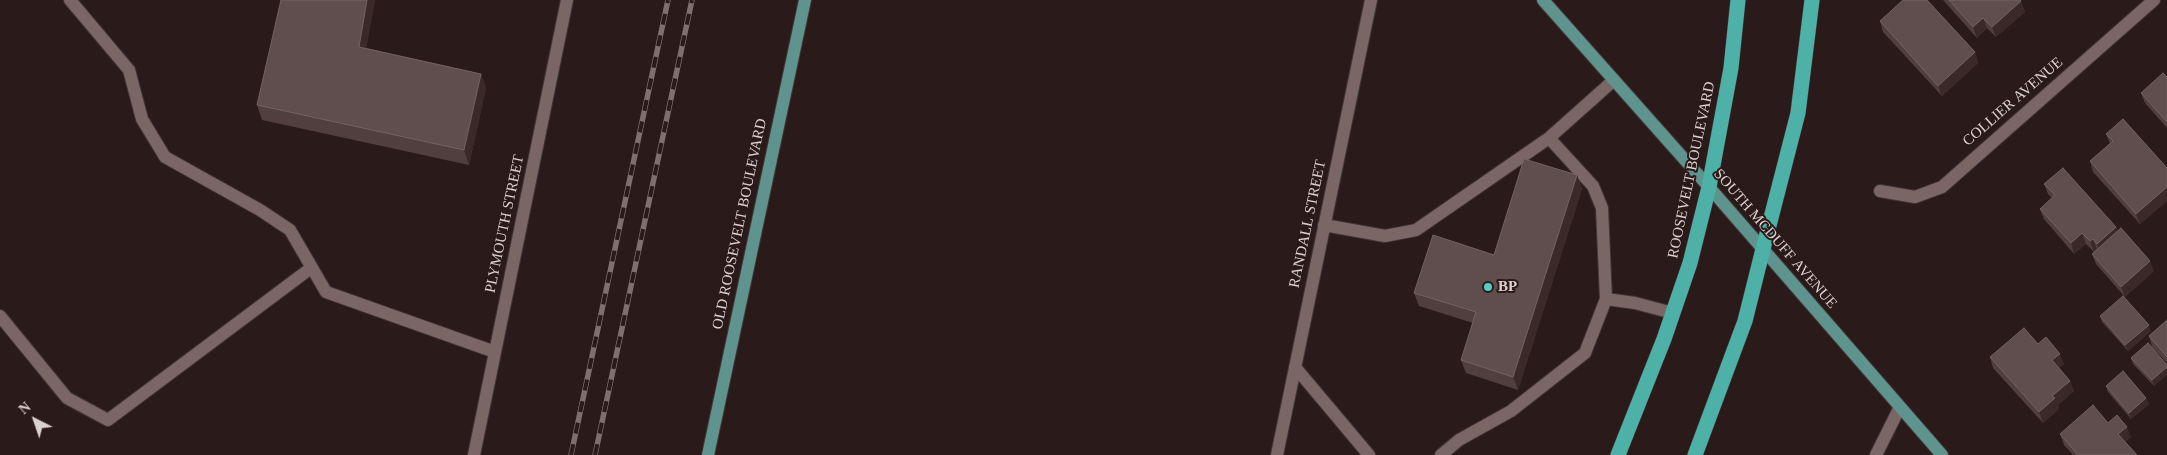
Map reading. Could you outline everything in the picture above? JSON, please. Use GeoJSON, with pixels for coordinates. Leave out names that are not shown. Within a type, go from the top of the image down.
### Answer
{"type":"FeatureCollection","features":[{"type":"Feature","properties":{"kind":"highway","name":"ROOSEVELT BOULEVARD"},"geometry":{"type":"LineString","coordinates":[[1618,455],[1673,313],[1690,263],[1709,187],[1731,68],[1738,0]]}},
{"type":"Feature","properties":{"kind":"highway"},"geometry":{"type":"LineString","coordinates":[[1695,455],[1745,321],[1798,113],[1812,0]]}},
{"type":"Feature","properties":{"kind":"main road","name":"OLD ROOSEVELT BOULEVARD"},"geometry":{"type":"LineString","coordinates":[[708,455],[805,0]]}},
{"type":"Feature","properties":{"kind":"main road","name":"SOUTH MCDUFF AVENUE"},"geometry":{"type":"LineString","coordinates":[[1543,0],[1709,187],[1942,455]]}},
{"type":"Feature","properties":{"kind":"street"},"geometry":{"type":"LineString","coordinates":[[70,0],[130,70],[142,118],[165,156],[260,210],[290,230],[326,292],[496,352]]}},
{"type":"Feature","properties":{"kind":"street","name":"PLYMOUTH STREET"},"geometry":{"type":"LineString","coordinates":[[474,455],[567,0]]}},
{"type":"Feature","properties":{"kind":"street","name":"RANDALL STREET"},"geometry":{"type":"LineString","coordinates":[[1277,455],[1371,0]]}},
{"type":"Feature","properties":{"kind":"street","name":"COLLIER AVENUE"},"geometry":{"type":"LineString","coordinates":[[1880,191],[1915,197],[1942,187],[2154,0]]}},
{"type":"Feature","properties":{"kind":"street"},"geometry":{"type":"LineString","coordinates":[[1324,225],[1385,236],[1416,230],[1549,138],[1614,80]]}},
{"type":"Feature","properties":{"kind":"street"},"geometry":{"type":"LineString","coordinates":[[1441,455],[1460,440],[1511,411],[1585,353],[1606,299],[1602,208],[1593,186],[1549,138]]}},
{"type":"Feature","properties":{"kind":"street"},"geometry":{"type":"LineString","coordinates":[[0,316],[67,398],[108,420],[311,268]]}},
{"type":"Feature","properties":{"kind":"street"},"geometry":{"type":"LineString","coordinates":[[1606,299],[1635,303],[1673,313]]}},
{"type":"Feature","properties":{"kind":"street"},"geometry":{"type":"LineString","coordinates":[[1295,367],[1369,455]]}},
{"type":"Feature","properties":{"kind":"street"},"geometry":{"type":"LineString","coordinates":[[1876,455],[1900,407]]}},
{"type":"Feature","properties":{"kind":"building"},"geometry":{"type":"Polygon","coordinates":[[[281,0],[367,0],[359,47],[481,74],[464,150],[257,105],[281,0]]]}},
{"type":"Feature","properties":{"kind":"building"},"geometry":{"type":"Polygon","coordinates":[[[1903,0],[1927,0],[1975,52],[1938,86],[1880,21],[1903,0]]]}},
{"type":"Feature","properties":{"kind":"building"},"geometry":{"type":"Polygon","coordinates":[[[1949,0],[2021,1],[1992,27],[1983,18],[1973,27],[1949,0]]]}},
{"type":"Feature","properties":{"kind":"building"},"geometry":{"type":"Polygon","coordinates":[[[2163,73],[2167,77],[2167,122],[2141,93],[2163,73]]]}},
{"type":"Feature","properties":{"kind":"building"},"geometry":{"type":"Polygon","coordinates":[[[2123,119],[2167,168],[2167,187],[2136,214],[2090,161],[2113,141],[2106,134],[2123,119]]]}},
{"type":"Feature","properties":{"kind":"building","name":"BP"},"geometry":{"type":"Polygon","coordinates":[[[1524,159],[1577,175],[1513,377],[1461,360],[1476,312],[1414,293],[1433,235],[1494,255],[1524,159]]]}},
{"type":"Feature","properties":{"kind":"building"},"geometry":{"type":"Polygon","coordinates":[[[2063,168],[2116,227],[2097,244],[2093,239],[2090,241],[2082,233],[2071,243],[2040,209],[2055,195],[2044,184],[2063,168]]]}},
{"type":"Feature","properties":{"kind":"building"},"geometry":{"type":"Polygon","coordinates":[[[2121,228],[2150,261],[2121,287],[2092,254],[2121,228]]]}},
{"type":"Feature","properties":{"kind":"building"},"geometry":{"type":"Polygon","coordinates":[[[2123,296],[2149,325],[2125,345],[2100,316],[2123,296]]]}},
{"type":"Feature","properties":{"kind":"building"},"geometry":{"type":"Polygon","coordinates":[[[2167,320],[2167,357],[2149,336],[2167,320]]]}},
{"type":"Feature","properties":{"kind":"building"},"geometry":{"type":"Polygon","coordinates":[[[2024,328],[2038,344],[2046,337],[2060,354],[2052,360],[2070,381],[2052,396],[2055,398],[2039,412],[1990,357],[2024,328]]]}},
{"type":"Feature","properties":{"kind":"building"},"geometry":{"type":"Polygon","coordinates":[[[2148,343],[2167,365],[2152,380],[2131,358],[2148,343]]]}},
{"type":"Feature","properties":{"kind":"building"},"geometry":{"type":"Polygon","coordinates":[[[2123,371],[2146,398],[2129,413],[2106,386],[2123,371]]]}},
{"type":"Feature","properties":{"kind":"building"},"geometry":{"type":"Polygon","coordinates":[[[2093,405],[2108,423],[2117,415],[2127,427],[2118,434],[2137,455],[2078,455],[2060,434],[2093,405]]]}},
{"type":"Feature","properties":{"kind":"railway"},"geometry":{"type":"LineString","coordinates":[[571,455],[668,0]]}},
{"type":"Feature","properties":{"kind":"railway"},"geometry":{"type":"LineString","coordinates":[[595,455],[692,0]]}},
{"type":"Feature","properties":{"kind":"place","name":"BP"},"geometry":{"type":"Point","coordinates":[1488,287]}}]}
